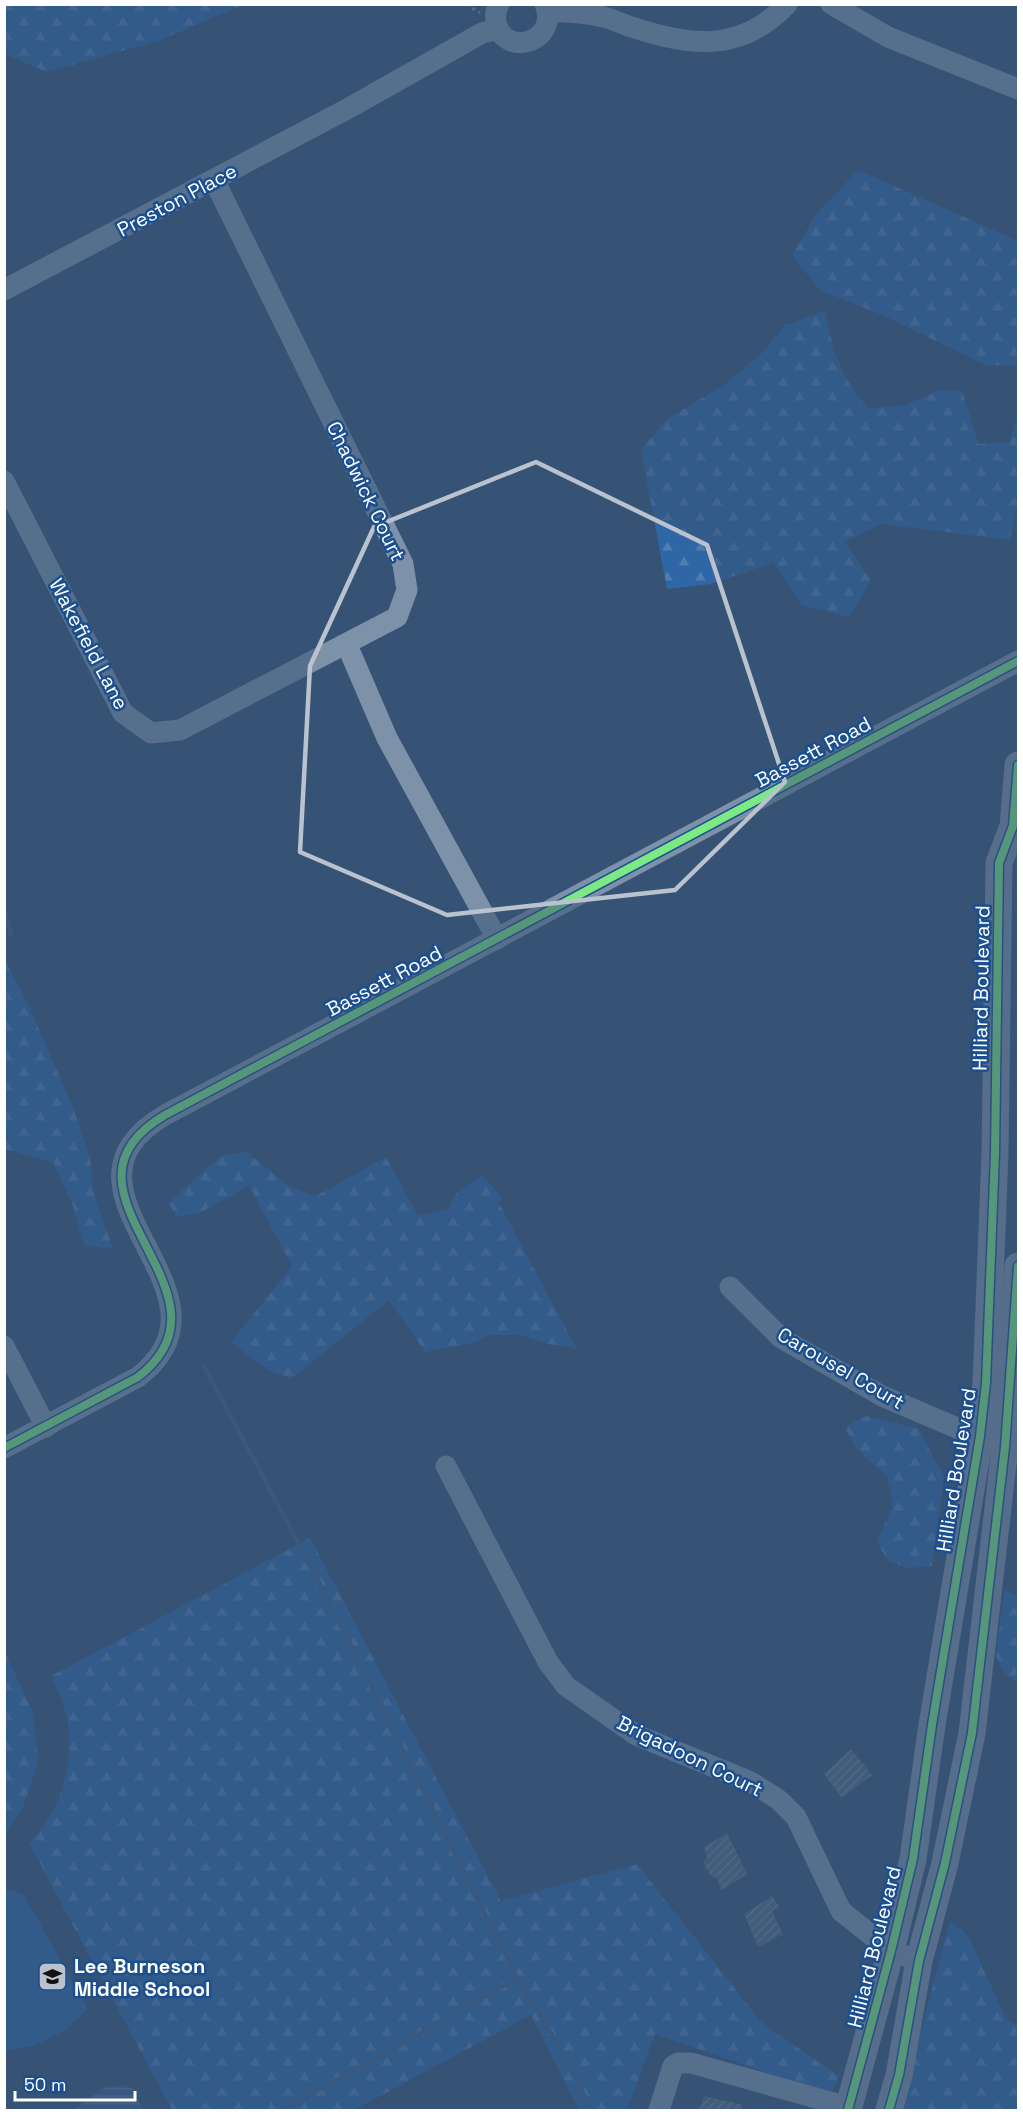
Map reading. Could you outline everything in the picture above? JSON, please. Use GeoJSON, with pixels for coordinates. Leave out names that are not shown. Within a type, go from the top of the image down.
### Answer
{"type":"FeatureCollection","features":[{"type":"Feature","properties":{"kind":"main road","name":"Hilliard Boulevard"},"geometry":{"type":"LineString","coordinates":[[848,2109],[891,1951],[913,1859],[932,1725],[1000,1445],[986,1383],[995,1154],[999,862],[1016,833],[1018,765]]}},
{"type":"Feature","properties":{"kind":"main road","name":"Hilliard Boulevard"},"geometry":{"type":"LineString","coordinates":[[889,2110],[899,2075],[919,1961],[945,1863],[972,1733],[1018,1266]]}},
{"type":"Feature","properties":{"kind":"street"},"geometry":{"type":"LineString","coordinates":[[499,4],[495,19],[498,29],[503,36],[515,42],[535,39],[543,32],[547,22],[546,8],[606,17],[638,29],[687,41],[723,42],[757,28],[775,17],[787,4]]}},
{"type":"Feature","properties":{"kind":"street"},"geometry":{"type":"LineString","coordinates":[[831,4],[888,37],[1018,89]]}},
{"type":"Feature","properties":{"kind":"street","name":"Preston Place"},"geometry":{"type":"LineString","coordinates":[[4,290],[349,108],[482,33],[498,29]]}},
{"type":"Feature","properties":{"kind":"street","name":"Chadwick Court"},"geometry":{"type":"LineString","coordinates":[[214,180],[403,564],[407,590],[397,617],[347,645]]}},
{"type":"Feature","properties":{"kind":"street","name":"Wakefield Lane"},"geometry":{"type":"LineString","coordinates":[[4,481],[123,713],[151,733],[180,730],[347,645]]}},
{"type":"Feature","properties":{"kind":"street"},"geometry":{"type":"LineString","coordinates":[[347,645],[387,738],[496,939]]}},
{"type":"Feature","properties":{"kind":"street","name":"Bassett Road"},"geometry":{"type":"LineString","coordinates":[[4,1448],[138,1377],[156,1360],[170,1335],[172,1313],[168,1292],[131,1215],[122,1186],[123,1160],[130,1145],[142,1132],[165,1115],[1018,660]]}},
{"type":"Feature","properties":{"kind":"street","name":"Carousel Court"},"geometry":{"type":"LineString","coordinates":[[730,1287],[781,1338],[882,1396],[1000,1445]]}},
{"type":"Feature","properties":{"kind":"street"},"geometry":{"type":"LineString","coordinates":[[4,1346],[46,1427]]}},
{"type":"Feature","properties":{"kind":"street","name":"Brigadoon Court"},"geometry":{"type":"LineString","coordinates":[[446,1466],[548,1662],[566,1686],[636,1735],[751,1782],[779,1800],[796,1818],[841,1911],[891,1951],[919,1961]]}},
{"type":"Feature","properties":{"kind":"street"},"geometry":{"type":"LineString","coordinates":[[659,2110],[673,2066],[678,2063],[691,2063],[848,2109]]}},
{"type":"Feature","properties":{"kind":"highlighted area"},"geometry":{"type":"Polygon","coordinates":[[[536,462],[707,545],[785,782],[675,890],[447,915],[300,852],[310,666],[374,527],[536,462]]]}},
{"type":"Feature","properties":{"kind":"green space"},"geometry":{"type":"Polygon","coordinates":[[[4,5],[243,5],[158,41],[47,72],[5,54],[4,5]]]}},
{"type":"Feature","properties":{"kind":"green space"},"geometry":{"type":"Polygon","coordinates":[[[858,170],[1018,241],[1018,366],[985,365],[889,318],[820,290],[792,256],[815,216],[858,170]]]}},
{"type":"Feature","properties":{"kind":"green space"},"geometry":{"type":"Polygon","coordinates":[[[825,311],[839,363],[850,385],[868,408],[902,406],[940,390],[962,391],[979,444],[1009,442],[1018,415],[1018,503],[1010,540],[882,524],[845,542],[871,581],[849,617],[802,605],[773,563],[711,584],[667,589],[641,450],[667,419],[725,384],[761,354],[785,325],[825,311]]]}},
{"type":"Feature","properties":{"kind":"green space"},"geometry":{"type":"Polygon","coordinates":[[[5,960],[28,1004],[75,1112],[90,1158],[94,1194],[113,1249],[84,1245],[72,1203],[53,1163],[5,1150],[5,960]]]}},
{"type":"Feature","properties":{"kind":"green space"},"geometry":{"type":"Polygon","coordinates":[[[247,1152],[290,1187],[316,1196],[386,1157],[418,1216],[448,1209],[457,1192],[482,1176],[503,1198],[498,1201],[576,1348],[547,1344],[521,1335],[491,1335],[472,1343],[425,1352],[389,1300],[291,1379],[268,1370],[231,1342],[292,1266],[249,1186],[199,1213],[177,1217],[168,1203],[221,1156],[247,1152]]]}},
{"type":"Feature","properties":{"kind":"green space"},"geometry":{"type":"Polygon","coordinates":[[[867,1416],[919,1429],[944,1477],[932,1566],[908,1568],[888,1561],[877,1542],[893,1506],[887,1477],[856,1448],[845,1427],[867,1416]]]}},
{"type":"Feature","properties":{"kind":"green space"},"geometry":{"type":"Polygon","coordinates":[[[310,1538],[501,1901],[637,1864],[761,2022],[839,2076],[831,2095],[655,2034],[627,2110],[579,2110],[531,2015],[354,2110],[172,2110],[29,1843],[40,1831],[57,1803],[69,1756],[67,1718],[51,1676],[310,1538]]]}},
{"type":"Feature","properties":{"kind":"green space"},"geometry":{"type":"Polygon","coordinates":[[[1004,1590],[1018,1596],[1018,1684],[1004,1672],[996,1657],[1004,1590]]]}},
{"type":"Feature","properties":{"kind":"green space"},"geometry":{"type":"Polygon","coordinates":[[[5,1652],[32,1710],[39,1760],[23,1807],[5,1834],[4,1697],[7,1695],[5,1652]]]}},
{"type":"Feature","properties":{"kind":"green space"},"geometry":{"type":"Polygon","coordinates":[[[10,1889],[24,1895],[88,2009],[65,2030],[36,2045],[5,2051],[4,1892],[10,1889]]]}},
{"type":"Feature","properties":{"kind":"green space"},"geometry":{"type":"Polygon","coordinates":[[[950,1921],[968,1935],[1006,2019],[1018,2025],[1018,2110],[900,2110],[950,1921]]]}},
{"type":"Feature","properties":{"kind":"shaded area"},"geometry":{"type":"Polygon","coordinates":[[[127,2085],[133,2089],[143,2110],[72,2110],[106,2087],[127,2085]]]}},
{"type":"Feature","properties":{"kind":"building"},"geometry":{"type":"Polygon","coordinates":[[[851,1749],[872,1775],[842,1798],[824,1774],[851,1749]]]}},
{"type":"Feature","properties":{"kind":"building"},"geometry":{"type":"Polygon","coordinates":[[[727,1833],[747,1874],[722,1890],[716,1877],[712,1878],[703,1862],[707,1859],[704,1847],[727,1833]]]}},
{"type":"Feature","properties":{"kind":"building"},"geometry":{"type":"Polygon","coordinates":[[[772,1896],[780,1908],[772,1911],[783,1934],[758,1947],[744,1914],[772,1896]]]}},
{"type":"Feature","properties":{"kind":"building"},"geometry":{"type":"Polygon","coordinates":[[[704,2096],[743,2105],[742,2110],[699,2110],[704,2096]]]}},
{"type":"Feature","properties":{"kind":"waterway"},"geometry":{"type":"LineString","coordinates":[[4,910],[11,934]]}},
{"type":"Feature","properties":{"kind":"waterway"},"geometry":{"type":"LineString","coordinates":[[204,1366],[318,1580],[517,1978],[570,2064],[590,2110]]}},
{"type":"Feature","properties":{"kind":"waterway"},"geometry":{"type":"LineString","coordinates":[[281,2110],[376,2059],[517,1978]]}},
{"type":"Feature","properties":{"kind":"cycle path"},"geometry":{"type":"LineString","coordinates":[[4,1448],[138,1377],[166,1344],[171,1311],[161,1277],[129,1209],[122,1176],[131,1145],[165,1115],[1018,661]]}},
{"type":"Feature","properties":{"kind":"cycle path"},"geometry":{"type":"LineString","coordinates":[[848,2110],[913,1859],[932,1725],[980,1436],[986,1383],[995,1153],[999,863],[1013,826],[1018,765]]}},
{"type":"Feature","properties":{"kind":"cycle path"},"geometry":{"type":"LineString","coordinates":[[889,2110],[899,2075],[919,1961],[945,1863],[972,1733],[1005,1447],[1018,1266]]}},
{"type":"Feature","properties":{"kind":"place","name":"Lee Burneson Middle School"},"geometry":{"type":"Point","coordinates":[53,1977]}}]}
